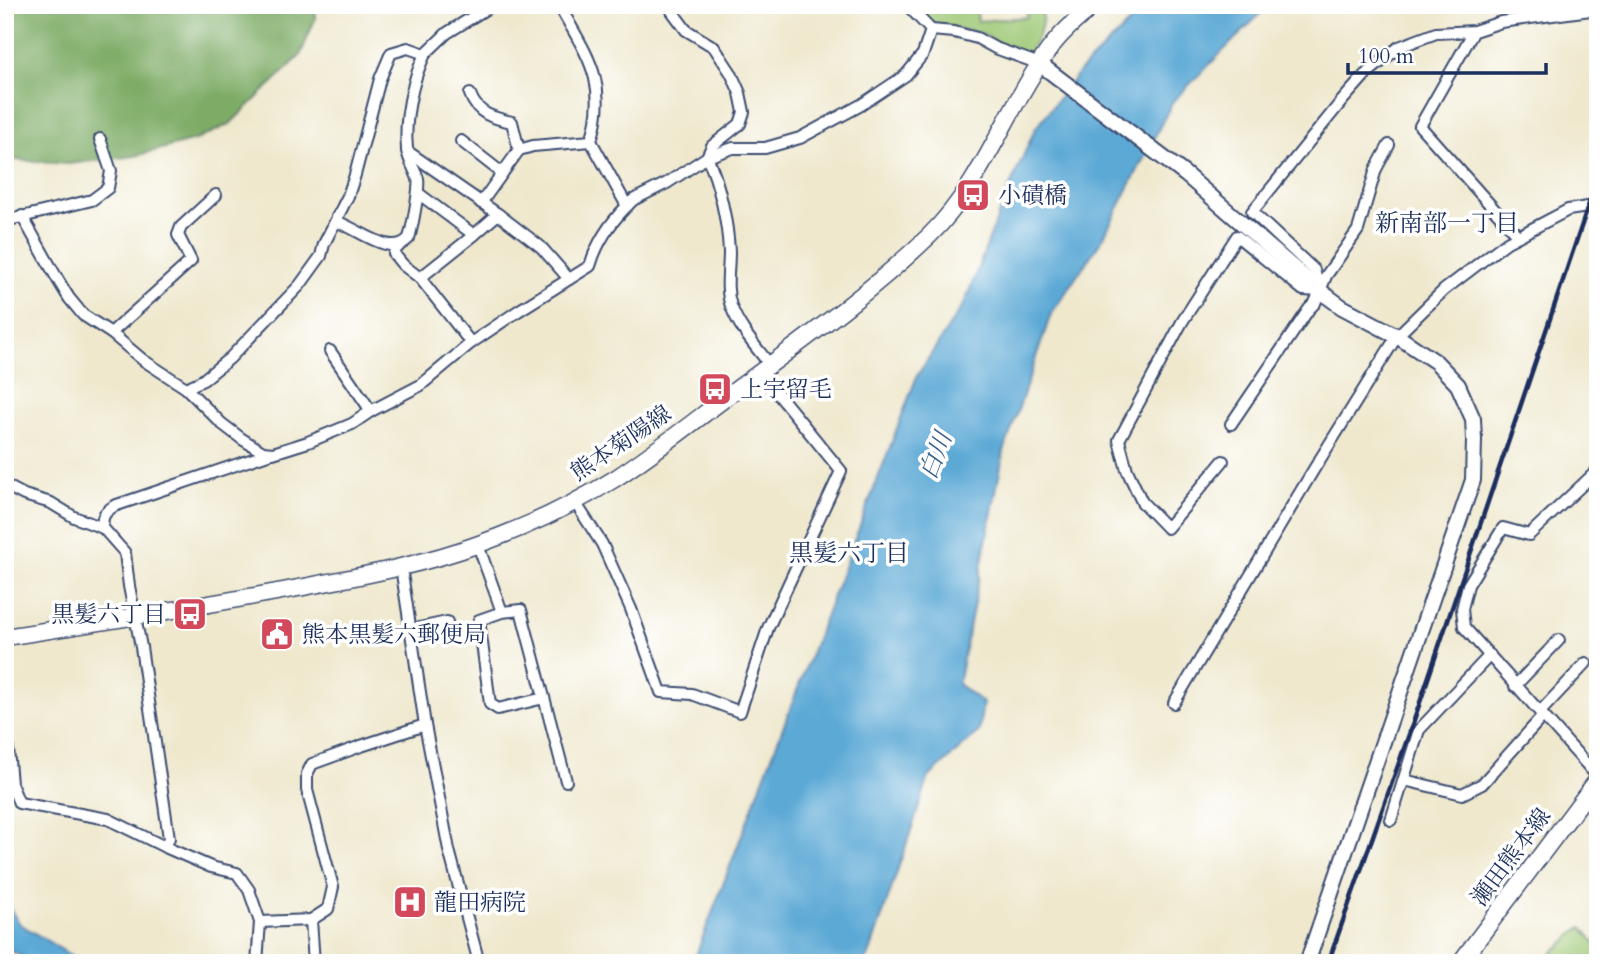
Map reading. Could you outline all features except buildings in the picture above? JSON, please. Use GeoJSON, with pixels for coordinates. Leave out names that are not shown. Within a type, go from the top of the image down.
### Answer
{"type":"FeatureCollection","features":[{"type":"Feature","properties":{"kind":"main road","name":"熊本菊陽線"},"geometry":{"type":"LineString","coordinates":[[5,637],[233,600],[401,567],[478,545],[575,502],[617,477],[765,369],[901,263],[934,231],[967,191],[1018,98],[1049,49],[1095,5]]}},
{"type":"Feature","properties":{"kind":"main road","name":"瀬田熊本線"},"geometry":{"type":"LineString","coordinates":[[1460,963],[1592,800],[1598,778]]}},
{"type":"Feature","properties":{"kind":"street"},"geometry":{"type":"LineString","coordinates":[[471,343],[420,278],[394,254],[409,238],[418,193],[419,183],[408,158],[406,139],[414,82],[425,54],[447,33],[492,5]]}},
{"type":"Feature","properties":{"kind":"street"},"geometry":{"type":"LineString","coordinates":[[559,5],[595,74],[597,123],[591,141],[627,206]]}},
{"type":"Feature","properties":{"kind":"street"},"geometry":{"type":"LineString","coordinates":[[671,5],[686,30],[715,47],[740,93],[744,112],[740,124],[712,146],[706,157]]}},
{"type":"Feature","properties":{"kind":"street"},"geometry":{"type":"LineString","coordinates":[[907,5],[931,30],[977,38],[995,48],[1040,64],[1186,176],[1320,291],[1342,307],[1396,335],[1436,362],[1458,385],[1473,419],[1473,480],[1307,963]]}},
{"type":"Feature","properties":{"kind":"street"},"geometry":{"type":"LineString","coordinates":[[1320,291],[1314,270],[1252,212],[1365,75],[1399,47],[1436,33],[1474,31],[1502,22],[1598,9]]}},
{"type":"Feature","properties":{"kind":"street"},"geometry":{"type":"LineString","coordinates":[[103,528],[104,513],[114,506],[308,442],[352,424],[421,385],[471,343],[590,266],[594,251],[606,230],[633,200],[667,183],[706,157],[733,148],[765,148],[800,138],[861,105],[906,75],[923,54],[931,30]]}},
{"type":"Feature","properties":{"kind":"street"},"geometry":{"type":"LineString","coordinates":[[1474,31],[1420,126],[1518,236]]}},
{"type":"Feature","properties":{"kind":"street"},"geometry":{"type":"LineString","coordinates":[[186,388],[203,380],[230,358],[300,285],[321,256],[355,175],[380,79],[391,53],[408,48],[425,54]]}},
{"type":"Feature","properties":{"kind":"street"},"geometry":{"type":"LineString","coordinates":[[470,94],[478,110],[493,118],[512,122],[519,150]]}},
{"type":"Feature","properties":{"kind":"street"},"geometry":{"type":"LineString","coordinates":[[5,220],[92,200],[108,188],[111,171],[100,139]]}},
{"type":"Feature","properties":{"kind":"street"},"geometry":{"type":"LineString","coordinates":[[461,141],[502,173]]}},
{"type":"Feature","properties":{"kind":"street"},"geometry":{"type":"LineString","coordinates":[[481,203],[519,150],[533,146],[591,141]]}},
{"type":"Feature","properties":{"kind":"street"},"geometry":{"type":"LineString","coordinates":[[1230,424],[1315,303],[1326,275],[1358,230],[1376,169],[1389,145]]}},
{"type":"Feature","properties":{"kind":"street"},"geometry":{"type":"LineString","coordinates":[[407,151],[541,247],[569,279]]}},
{"type":"Feature","properties":{"kind":"street"},"geometry":{"type":"LineString","coordinates":[[575,502],[602,544],[617,577],[661,692],[692,694],[740,712],[768,628],[841,471],[765,369],[731,307],[728,293],[729,250],[724,214],[713,170],[706,157]]}},
{"type":"Feature","properties":{"kind":"street"},"geometry":{"type":"LineString","coordinates":[[418,193],[474,235]]}},
{"type":"Feature","properties":{"kind":"street"},"geometry":{"type":"LineString","coordinates":[[111,333],[191,261],[178,235],[181,227],[216,195]]}},
{"type":"Feature","properties":{"kind":"street"},"geometry":{"type":"LineString","coordinates":[[1174,703],[1396,335],[1444,290],[1507,242],[1568,210],[1588,207],[1598,210]]}},
{"type":"Feature","properties":{"kind":"street"},"geometry":{"type":"LineString","coordinates":[[420,278],[498,214]]}},
{"type":"Feature","properties":{"kind":"street"},"geometry":{"type":"LineString","coordinates":[[22,216],[69,298],[83,315],[186,388],[220,423],[242,439],[263,452],[273,453]]}},
{"type":"Feature","properties":{"kind":"street"},"geometry":{"type":"LineString","coordinates":[[337,217],[340,223],[376,241],[399,246]]}},
{"type":"Feature","properties":{"kind":"street"},"geometry":{"type":"LineString","coordinates":[[1223,461],[1167,527],[1142,502],[1127,470],[1119,440],[1182,322],[1237,236],[1303,290],[1320,291]]}},
{"type":"Feature","properties":{"kind":"street"},"geometry":{"type":"LineString","coordinates":[[330,351],[371,411]]}},
{"type":"Feature","properties":{"kind":"street"},"geometry":{"type":"LineString","coordinates":[[1598,470],[1529,535],[1503,528],[1468,585],[1462,609],[1464,627],[1598,778]]}},
{"type":"Feature","properties":{"kind":"street"},"geometry":{"type":"LineString","coordinates":[[5,485],[103,528],[125,554],[169,838],[165,847]]}},
{"type":"Feature","properties":{"kind":"street"},"geometry":{"type":"LineString","coordinates":[[478,545],[502,612]]}},
{"type":"Feature","properties":{"kind":"street"},"geometry":{"type":"LineString","coordinates":[[401,567],[425,725],[449,850],[479,963]]}},
{"type":"Feature","properties":{"kind":"street"},"geometry":{"type":"LineString","coordinates":[[544,698],[498,709],[490,704],[479,620],[502,612],[521,610],[566,781]]}},
{"type":"Feature","properties":{"kind":"street"},"geometry":{"type":"LineString","coordinates":[[410,630],[447,622]]}},
{"type":"Feature","properties":{"kind":"street"},"geometry":{"type":"LineString","coordinates":[[1515,686],[1559,640]]}},
{"type":"Feature","properties":{"kind":"street"},"geometry":{"type":"LineString","coordinates":[[1391,820],[1419,730],[1490,655]]}},
{"type":"Feature","properties":{"kind":"street"},"geometry":{"type":"LineString","coordinates":[[1404,780],[1462,794],[1482,784],[1586,663]]}},
{"type":"Feature","properties":{"kind":"street"},"geometry":{"type":"LineString","coordinates":[[5,713],[11,784],[19,803],[108,819],[211,867],[237,873],[249,890],[260,922],[257,963]]}},
{"type":"Feature","properties":{"kind":"street"},"geometry":{"type":"LineString","coordinates":[[260,922],[311,920],[328,909],[332,887],[307,790],[307,774],[313,764],[425,725]]}},
{"type":"Feature","properties":{"kind":"street"},"geometry":{"type":"LineString","coordinates":[[311,920],[314,963]]}},
{"type":"Feature","properties":{"kind":"green space"},"geometry":{"type":"Polygon","coordinates":[[[5,5],[317,5],[315,19],[300,56],[230,124],[198,139],[135,156],[68,164],[5,159],[5,5]]]}},
{"type":"Feature","properties":{"kind":"green space"},"geometry":{"type":"Polygon","coordinates":[[[912,5],[976,5],[978,21],[1027,17],[1026,5],[1041,5],[1042,19],[1036,40],[1025,59],[981,33],[933,24],[912,5]]]}},
{"type":"Feature","properties":{"kind":"green space"},"geometry":{"type":"Polygon","coordinates":[[[1582,927],[1598,946],[1598,963],[1540,963],[1582,927]]]}},
{"type":"Feature","properties":{"kind":"water","name":"白川"},"geometry":{"type":"Polygon","coordinates":[[[1148,5],[1269,5],[1173,101],[1103,238],[1051,314],[1004,451],[958,684],[983,703],[979,731],[929,777],[869,955],[863,963],[693,963],[917,376],[965,302],[1035,129],[1080,71],[1148,5]]]}},
{"type":"Feature","properties":{"kind":"water"},"geometry":{"type":"Polygon","coordinates":[[[5,907],[10,909],[20,924],[75,958],[75,963],[34,963],[11,951],[5,943],[5,907]]]}},
{"type":"Feature","properties":{"kind":"railway"},"geometry":{"type":"LineString","coordinates":[[1328,963],[1413,723],[1598,177]]}},
{"type":"Feature","properties":{"kind":"place","name":"小磧橋"},"geometry":{"type":"Point","coordinates":[973,195]}},
{"type":"Feature","properties":{"kind":"place","name":"上宇留毛"},"geometry":{"type":"Point","coordinates":[715,389]}},
{"type":"Feature","properties":{"kind":"place","name":"黒髪六丁目"},"geometry":{"type":"Point","coordinates":[190,614]}},
{"type":"Feature","properties":{"kind":"place","name":"熊本黒髪六郵便局"},"geometry":{"type":"Point","coordinates":[277,634]}},
{"type":"Feature","properties":{"kind":"place","name":"龍田病院"},"geometry":{"type":"Point","coordinates":[410,902]}},
{"type":"Feature","properties":{"kind":"district","name":"新南部一丁目"},"geometry":{"type":"Point","coordinates":[1447,223]}},
{"type":"Feature","properties":{"kind":"district","name":"黒髪六丁目"},"geometry":{"type":"Point","coordinates":[849,553]}}]}
